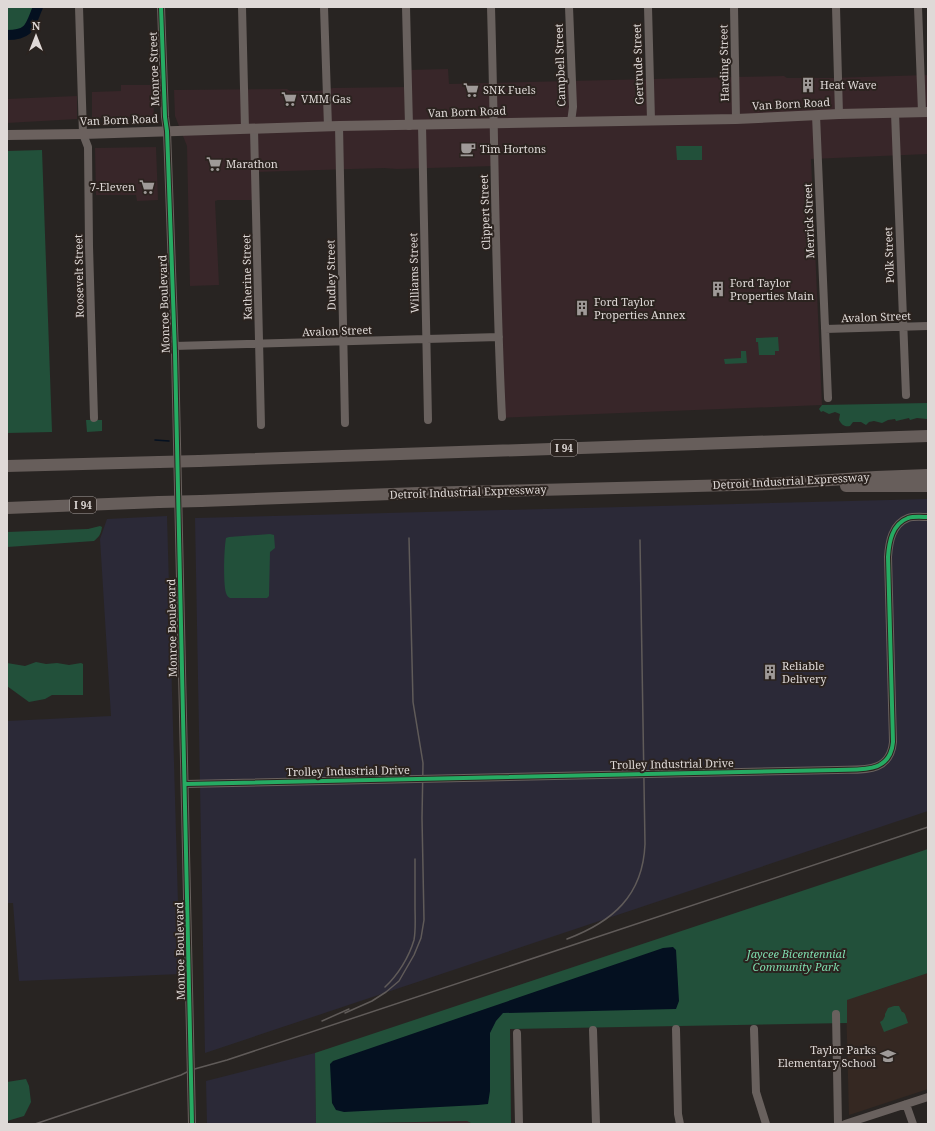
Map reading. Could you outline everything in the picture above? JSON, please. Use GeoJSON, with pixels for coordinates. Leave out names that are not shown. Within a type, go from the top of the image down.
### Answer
{"type":"FeatureCollection","features":[{"type":"Feature","properties":{"kind":"highway"},"geometry":{"type":"LineString","coordinates":[[886,437],[928,431]]}},
{"type":"Feature","properties":{"kind":"highway","name":"I 94"},"geometry":{"type":"LineString","coordinates":[[7,466],[200,461],[928,436]]}},
{"type":"Feature","properties":{"kind":"highway","name":"Detroit Industrial Expressway"},"geometry":{"type":"LineString","coordinates":[[7,508],[419,493],[770,484],[928,475]]}},
{"type":"Feature","properties":{"kind":"highway"},"geometry":{"type":"LineString","coordinates":[[770,484],[928,486]]}},
{"type":"Feature","properties":{"kind":"main road","name":"Van Born Road"},"geometry":{"type":"LineString","coordinates":[[7,135],[339,126],[422,126],[736,119],[925,112]]}},
{"type":"Feature","properties":{"kind":"street","name":"Roosevelt Street"},"geometry":{"type":"LineString","coordinates":[[79,7],[83,134],[88,147],[94,418]]}},
{"type":"Feature","properties":{"kind":"street","name":"Monroe Street"},"geometry":{"type":"LineString","coordinates":[[161,7],[165,117],[167,131]]}},
{"type":"Feature","properties":{"kind":"street","name":"Katherine Street"},"geometry":{"type":"LineString","coordinates":[[242,7],[250,129],[261,424]]}},
{"type":"Feature","properties":{"kind":"street"},"geometry":{"type":"LineString","coordinates":[[324,7],[328,127]]}},
{"type":"Feature","properties":{"kind":"street"},"geometry":{"type":"LineString","coordinates":[[406,7],[409,126]]}},
{"type":"Feature","properties":{"kind":"street","name":"Clippert Street"},"geometry":{"type":"LineString","coordinates":[[491,7],[502,417]]}},
{"type":"Feature","properties":{"kind":"street","name":"Campbell Street"},"geometry":{"type":"LineString","coordinates":[[569,7],[573,107],[571,122]]}},
{"type":"Feature","properties":{"kind":"street","name":"Gertrude Street"},"geometry":{"type":"LineString","coordinates":[[648,7],[651,120]]}},
{"type":"Feature","properties":{"kind":"street","name":"Harding Street"},"geometry":{"type":"LineString","coordinates":[[734,7],[736,119]]}},
{"type":"Feature","properties":{"kind":"street"},"geometry":{"type":"LineString","coordinates":[[836,7],[839,114]]}},
{"type":"Feature","properties":{"kind":"street"},"geometry":{"type":"LineString","coordinates":[[918,7],[925,112]]}},
{"type":"Feature","properties":{"kind":"street","name":"Polk Street"},"geometry":{"type":"LineString","coordinates":[[895,113],[906,395]]}},
{"type":"Feature","properties":{"kind":"street","name":"Merrick Street"},"geometry":{"type":"LineString","coordinates":[[816,115],[828,398]]}},
{"type":"Feature","properties":{"kind":"street","name":"Dudley Street"},"geometry":{"type":"LineString","coordinates":[[339,126],[345,423]]}},
{"type":"Feature","properties":{"kind":"street","name":"Williams Street"},"geometry":{"type":"LineString","coordinates":[[422,126],[428,420]]}},
{"type":"Feature","properties":{"kind":"street","name":"Monroe Boulevard"},"geometry":{"type":"LineString","coordinates":[[167,131],[174,346],[192,1124]]}},
{"type":"Feature","properties":{"kind":"street","name":"Avalon Street"},"geometry":{"type":"LineString","coordinates":[[825,329],[928,326]]}},
{"type":"Feature","properties":{"kind":"street","name":"Avalon Street"},"geometry":{"type":"LineString","coordinates":[[174,346],[499,337]]}},
{"type":"Feature","properties":{"kind":"street","name":"Trolley Industrial Drive"},"geometry":{"type":"LineString","coordinates":[[185,784],[844,770],[874,768],[885,762],[893,742],[888,557],[890,541],[896,527],[902,521],[912,517],[928,517]]}},
{"type":"Feature","properties":{"kind":"street"},"geometry":{"type":"LineString","coordinates":[[836,1014],[838,1124]]}},
{"type":"Feature","properties":{"kind":"street"},"geometry":{"type":"LineString","coordinates":[[676,1029],[678,1114],[680,1124]]}},
{"type":"Feature","properties":{"kind":"street"},"geometry":{"type":"LineString","coordinates":[[754,1029],[756,1088],[766,1124]]}},
{"type":"Feature","properties":{"kind":"street"},"geometry":{"type":"LineString","coordinates":[[594,1030],[596,1124]]}},
{"type":"Feature","properties":{"kind":"street"},"geometry":{"type":"LineString","coordinates":[[517,1033],[519,1124]]}},
{"type":"Feature","properties":{"kind":"street"},"geometry":{"type":"LineString","coordinates":[[845,1124],[928,1097]]}},
{"type":"Feature","properties":{"kind":"street"},"geometry":{"type":"LineString","coordinates":[[906,1104],[912,1124]]}},
{"type":"Feature","properties":{"kind":"shaded area"},"geometry":{"type":"Polygon","coordinates":[[[448,69],[449,84],[784,76],[787,78],[831,78],[928,75],[928,154],[811,159],[822,405],[498,418],[494,166],[255,172],[256,200],[215,201],[219,285],[190,286],[187,146],[175,116],[174,90],[287,89],[290,91],[319,91],[333,88],[408,87],[408,70],[448,69]]]}},
{"type":"Feature","properties":{"kind":"shaded area"},"geometry":{"type":"Polygon","coordinates":[[[121,85],[153,85],[154,117],[92,118],[92,92],[121,91],[121,85]]]}},
{"type":"Feature","properties":{"kind":"shaded area"},"geometry":{"type":"Polygon","coordinates":[[[77,96],[77,119],[7,123],[7,99],[77,96]]]}},
{"type":"Feature","properties":{"kind":"shaded area"},"geometry":{"type":"Polygon","coordinates":[[[156,147],[158,200],[137,201],[136,195],[96,195],[95,148],[156,147]]]}},
{"type":"Feature","properties":{"kind":"shaded area"},"geometry":{"type":"Polygon","coordinates":[[[928,499],[928,811],[205,1053],[195,518],[928,499]]]}},
{"type":"Feature","properties":{"kind":"shaded area"},"geometry":{"type":"Polygon","coordinates":[[[167,516],[180,974],[19,981],[13,903],[7,903],[7,721],[111,716],[100,539],[107,519],[167,516]]]}},
{"type":"Feature","properties":{"kind":"shaded area","name":"Taylor Parks Elementary School"},"geometry":{"type":"Polygon","coordinates":[[[928,973],[928,1089],[849,1115],[846,1000],[928,973]]]}},
{"type":"Feature","properties":{"kind":"shaded area"},"geometry":{"type":"Polygon","coordinates":[[[315,1053],[316,1124],[207,1124],[206,1081],[315,1053]]]}},
{"type":"Feature","properties":{"kind":"shaded area"},"geometry":{"type":"Polygon","coordinates":[[[467,1121],[473,1124],[369,1124],[370,1123],[467,1121]]]}},
{"type":"Feature","properties":{"kind":"green space"},"geometry":{"type":"Polygon","coordinates":[[[7,7],[38,7],[31,24],[25,31],[15,35],[7,35],[7,7]]]}},
{"type":"Feature","properties":{"kind":"green space"},"geometry":{"type":"Polygon","coordinates":[[[676,146],[702,146],[702,160],[677,160],[676,146]]]}},
{"type":"Feature","properties":{"kind":"green space"},"geometry":{"type":"Polygon","coordinates":[[[42,150],[52,432],[7,433],[7,151],[42,150]]]}},
{"type":"Feature","properties":{"kind":"green space"},"geometry":{"type":"Polygon","coordinates":[[[778,337],[779,351],[775,351],[775,355],[759,355],[758,342],[756,342],[756,338],[778,337]]]}},
{"type":"Feature","properties":{"kind":"green space"},"geometry":{"type":"Polygon","coordinates":[[[741,351],[746,351],[747,363],[725,364],[724,359],[741,358],[741,351]]]}},
{"type":"Feature","properties":{"kind":"green space"},"geometry":{"type":"Polygon","coordinates":[[[928,403],[927,419],[917,418],[910,420],[909,418],[896,421],[895,419],[882,423],[874,421],[869,422],[866,425],[861,422],[853,422],[850,426],[843,425],[840,422],[840,414],[835,412],[829,414],[823,411],[821,412],[819,409],[822,405],[928,403]]]}},
{"type":"Feature","properties":{"kind":"green space"},"geometry":{"type":"Polygon","coordinates":[[[86,420],[102,420],[102,431],[87,432],[86,420]]]}},
{"type":"Feature","properties":{"kind":"green space"},"geometry":{"type":"Polygon","coordinates":[[[100,526],[102,527],[100,533],[94,541],[7,547],[7,532],[88,529],[100,526]]]}},
{"type":"Feature","properties":{"kind":"green space"},"geometry":{"type":"Polygon","coordinates":[[[270,534],[274,535],[275,548],[270,552],[269,596],[267,598],[230,598],[227,596],[224,582],[226,538],[270,534]]]}},
{"type":"Feature","properties":{"kind":"green space"},"geometry":{"type":"Polygon","coordinates":[[[36,662],[69,665],[83,664],[83,695],[52,695],[45,699],[29,702],[7,686],[7,663],[25,666],[36,662]]]}},
{"type":"Feature","properties":{"kind":"green space","name":"Jaycee Bicentennial Community Park"},"geometry":{"type":"Polygon","coordinates":[[[928,849],[928,973],[847,1000],[847,1023],[510,1029],[511,1124],[473,1124],[467,1121],[316,1124],[315,1053],[928,849]]]}},
{"type":"Feature","properties":{"kind":"green space"},"geometry":{"type":"Polygon","coordinates":[[[899,1006],[905,1014],[908,1023],[884,1032],[880,1022],[883,1020],[888,1008],[899,1006]]]}},
{"type":"Feature","properties":{"kind":"green space"},"geometry":{"type":"Polygon","coordinates":[[[26,1079],[29,1086],[31,1102],[24,1116],[7,1121],[7,1082],[26,1079]]]}},
{"type":"Feature","properties":{"kind":"water"},"geometry":{"type":"Polygon","coordinates":[[[673,947],[676,950],[679,1001],[676,1009],[503,1013],[496,1021],[490,1033],[490,1091],[488,1104],[344,1112],[336,1110],[332,1103],[330,1064],[333,1061],[663,948],[673,947]]]}},
{"type":"Feature","properties":{"kind":"waterway"},"geometry":{"type":"LineString","coordinates":[[7,35],[15,35],[25,31],[31,24],[38,7]]}},
{"type":"Feature","properties":{"kind":"waterway"},"geometry":{"type":"LineString","coordinates":[[155,440],[169,441]]}},
{"type":"Feature","properties":{"kind":"railway"},"geometry":{"type":"LineString","coordinates":[[345,1013],[372,1001],[399,981],[414,955],[421,938],[424,920],[422,818],[423,763],[413,702],[409,538]]}},
{"type":"Feature","properties":{"kind":"railway"},"geometry":{"type":"LineString","coordinates":[[567,939],[598,924],[622,905],[638,878],[643,862],[645,844],[640,540]]}},
{"type":"Feature","properties":{"kind":"railway"},"geometry":{"type":"LineString","coordinates":[[35,1124],[181,1075],[191,1070],[227,1060],[928,827]]}},
{"type":"Feature","properties":{"kind":"railway"},"geometry":{"type":"LineString","coordinates":[[385,987],[402,965],[414,940],[415,859]]}},
{"type":"Feature","properties":{"kind":"railway"},"geometry":{"type":"LineString","coordinates":[[322,1021],[349,1009]]}},
{"type":"Feature","properties":{"kind":"cycle path"},"geometry":{"type":"LineString","coordinates":[[161,7],[175,353],[192,1124]]}},
{"type":"Feature","properties":{"kind":"cycle path"},"geometry":{"type":"LineString","coordinates":[[185,784],[855,770],[873,768],[886,760],[891,752],[893,742],[888,557],[889,545],[892,534],[898,525],[903,521],[913,517],[928,517]]}},
{"type":"Feature","properties":{"kind":"place","name":"Heat Wave"},"geometry":{"type":"Point","coordinates":[808,85]}},
{"type":"Feature","properties":{"kind":"place","name":"SNK Fuels"},"geometry":{"type":"Point","coordinates":[471,90]}},
{"type":"Feature","properties":{"kind":"place","name":"VMM Gas"},"geometry":{"type":"Point","coordinates":[289,99]}},
{"type":"Feature","properties":{"kind":"place","name":"Tim Hortons"},"geometry":{"type":"Point","coordinates":[468,149]}},
{"type":"Feature","properties":{"kind":"place","name":"Marathon"},"geometry":{"type":"Point","coordinates":[214,164]}},
{"type":"Feature","properties":{"kind":"place","name":"7-Eleven"},"geometry":{"type":"Point","coordinates":[147,187]}},
{"type":"Feature","properties":{"kind":"place","name":"Ford Taylor Properties Main"},"geometry":{"type":"Point","coordinates":[718,289]}},
{"type":"Feature","properties":{"kind":"place","name":"Ford Taylor Properties Annex"},"geometry":{"type":"Point","coordinates":[582,308]}},
{"type":"Feature","properties":{"kind":"place","name":"Reliable Delivery"},"geometry":{"type":"Point","coordinates":[770,672]}},
{"type":"Feature","properties":{"kind":"place","name":"Taylor Parks Elementary School"},"geometry":{"type":"Point","coordinates":[888,1056]}}]}
